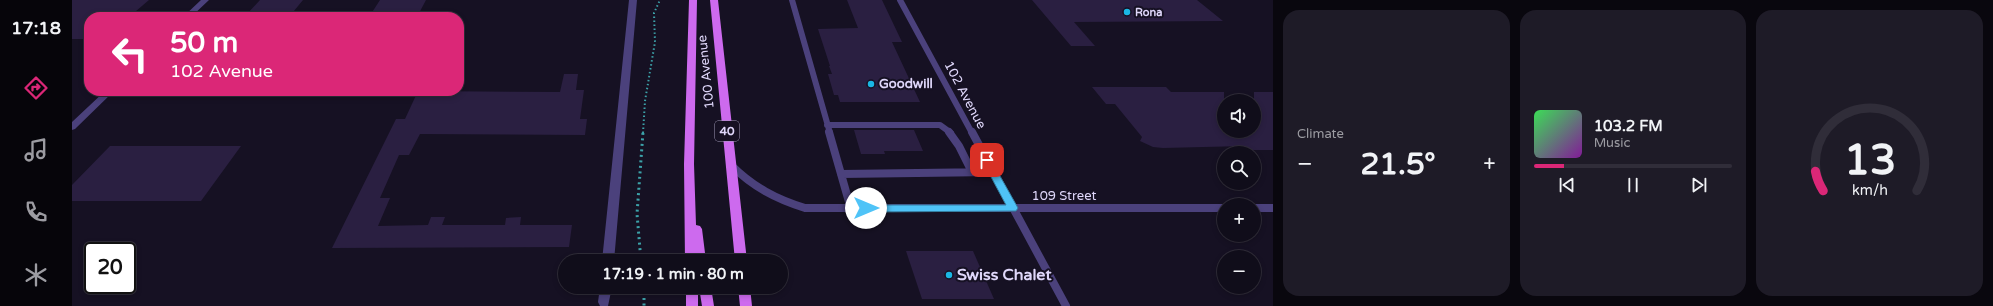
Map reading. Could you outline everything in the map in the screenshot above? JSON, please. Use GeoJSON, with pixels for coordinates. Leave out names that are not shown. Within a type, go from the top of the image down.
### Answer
{"type":"FeatureCollection","features":[{"type":"Feature","properties":{"kind":"main road","name":"100 Avenue"},"geometry":{"type":"LineString","coordinates":[[691,254],[689,164],[693,0]]}},
{"type":"Feature","properties":{"kind":"main road","name":"100 Avenue"},"geometry":{"type":"LineString","coordinates":[[714,0],[740,254]]}},
{"type":"Feature","properties":{"kind":"main road"},"geometry":{"type":"LineString","coordinates":[[689,164],[699,254]]}},
{"type":"Feature","properties":{"kind":"main road"},"geometry":{"type":"LineString","coordinates":[[692,294],[692,306]]}},
{"type":"Feature","properties":{"kind":"main road"},"geometry":{"type":"LineString","coordinates":[[706,294],[708,306]]}},
{"type":"Feature","properties":{"kind":"main road"},"geometry":{"type":"LineString","coordinates":[[745,294],[746,306]]}},
{"type":"Feature","properties":{"kind":"street"},"geometry":{"type":"LineString","coordinates":[[192,12],[205,0]]}},
{"type":"Feature","properties":{"kind":"street"},"geometry":{"type":"LineString","coordinates":[[609,254],[633,0]]}},
{"type":"Feature","properties":{"kind":"street"},"geometry":{"type":"LineString","coordinates":[[72,127],[105,96]]}},
{"type":"Feature","properties":{"kind":"street"},"geometry":{"type":"LineString","coordinates":[[604,302],[605,294]]}},
{"type":"Feature","properties":{"kind":"lane"},"geometry":{"type":"LineString","coordinates":[[792,0],[851,208]]}},
{"type":"Feature","properties":{"kind":"lane","name":"102 Avenue"},"geometry":{"type":"LineString","coordinates":[[900,0],[1066,306]]}},
{"type":"Feature","properties":{"kind":"lane"},"geometry":{"type":"LineString","coordinates":[[827,125],[940,125],[948,130],[955,139],[972,172]]}},
{"type":"Feature","properties":{"kind":"lane","name":"109 Street"},"geometry":{"type":"LineString","coordinates":[[731,165],[760,192],[778,200],[805,208],[1217,208]]}},
{"type":"Feature","properties":{"kind":"lane"},"geometry":{"type":"LineString","coordinates":[[841,174],[993,172]]}},
{"type":"Feature","properties":{"kind":"lane"},"geometry":{"type":"LineString","coordinates":[[1261,208],[1273,208]]}},
{"type":"Feature","properties":{"kind":"path"},"geometry":{"type":"LineString","coordinates":[[641,254],[637,214],[645,101],[655,42],[654,13],[660,0]]}},
{"type":"Feature","properties":{"kind":"path"},"geometry":{"type":"LineString","coordinates":[[644,294],[644,306]]}},
{"type":"Feature","properties":{"kind":"building"},"geometry":{"type":"Polygon","coordinates":[[[72,0],[149,0],[135,12],[84,12],[84,39],[72,39],[72,0]]]}},
{"type":"Feature","properties":{"kind":"building"},"geometry":{"type":"Polygon","coordinates":[[[260,0],[303,0],[293,12],[249,12],[260,0]]]}},
{"type":"Feature","properties":{"kind":"building"},"geometry":{"type":"Polygon","coordinates":[[[380,0],[426,0],[420,12],[372,12],[380,0]]]}},
{"type":"Feature","properties":{"kind":"building"},"geometry":{"type":"Polygon","coordinates":[[[847,0],[882,0],[902,42],[892,42],[920,102],[840,102],[838,95],[834,95],[828,74],[832,74],[818,29],[858,28],[847,0]]]}},
{"type":"Feature","properties":{"kind":"building","name":"Rona"},"geometry":{"type":"Polygon","coordinates":[[[1032,0],[1197,0],[1223,21],[1074,22],[1095,46],[1071,46],[1032,0]]]}},
{"type":"Feature","properties":{"kind":"building"},"geometry":{"type":"Polygon","coordinates":[[[564,74],[578,74],[576,90],[584,90],[580,119],[587,119],[585,135],[420,134],[409,155],[399,155],[380,198],[390,198],[378,226],[428,225],[431,217],[445,217],[442,225],[505,225],[506,218],[521,217],[520,225],[572,225],[569,247],[332,248],[396,119],[405,119],[416,96],[464,96],[464,91],[560,92],[564,74]]]}},
{"type":"Feature","properties":{"kind":"building"},"geometry":{"type":"Polygon","coordinates":[[[1092,87],[1166,87],[1171,92],[1224,92],[1224,94],[1217,94],[1217,138],[1261,138],[1261,94],[1254,94],[1254,92],[1273,92],[1273,150],[1261,150],[1261,146],[1153,147],[1140,141],[1142,137],[1115,104],[1106,104],[1092,87]]]}},
{"type":"Feature","properties":{"kind":"building"},"geometry":{"type":"Polygon","coordinates":[[[854,130],[914,130],[923,151],[884,151],[885,154],[861,154],[854,130]]]}},
{"type":"Feature","properties":{"kind":"building"},"geometry":{"type":"Polygon","coordinates":[[[110,146],[241,146],[201,201],[72,201],[72,185],[110,146]]]}},
{"type":"Feature","properties":{"kind":"building","name":"Swiss Chalet"},"geometry":{"type":"Polygon","coordinates":[[[906,251],[973,251],[994,299],[922,299],[906,251]]]}},
{"type":"Feature","properties":{"kind":"place","name":"Rona"},"geometry":{"type":"Point","coordinates":[1127,12]}},
{"type":"Feature","properties":{"kind":"place","name":"Goodwill"},"geometry":{"type":"Point","coordinates":[871,84]}},
{"type":"Feature","properties":{"kind":"place","name":"Swiss Chalet"},"geometry":{"type":"Point","coordinates":[949,275]}},
{"type":"Feature","properties":{"kind":"route"},"geometry":{"type":"LineString","coordinates":[[866,208],[1013,208],[987,160]]}}]}
